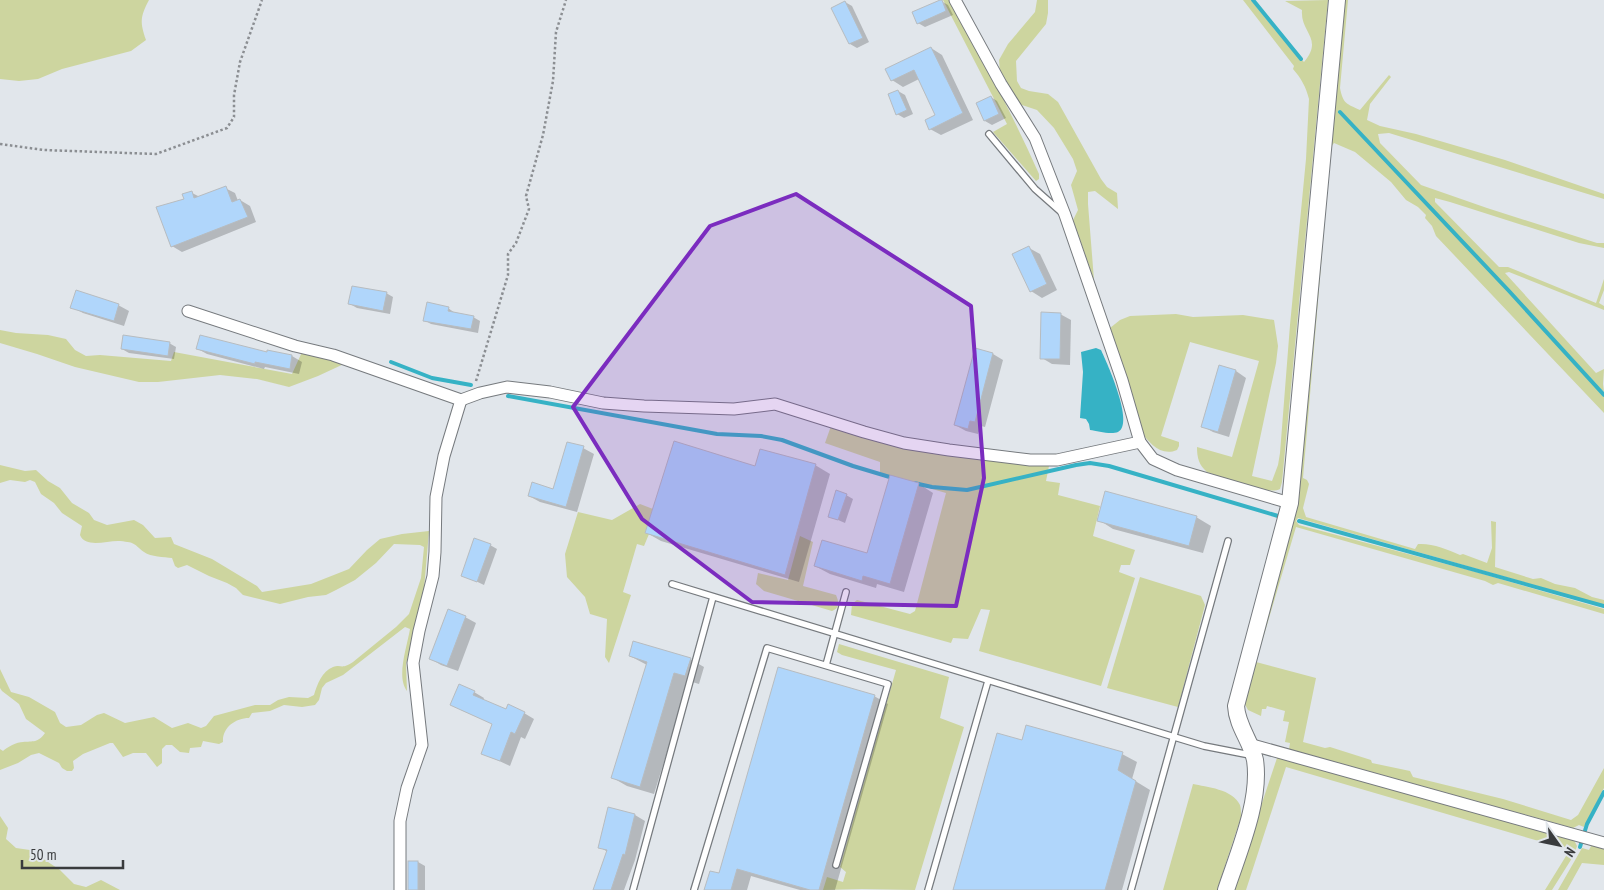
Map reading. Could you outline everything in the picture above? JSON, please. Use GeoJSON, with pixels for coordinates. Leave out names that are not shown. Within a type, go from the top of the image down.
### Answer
{"type":"FeatureCollection","features":[{"type":"Feature","properties":{"kind":"street"},"geometry":{"type":"LineString","coordinates":[[955,0],[1001,84],[1035,138],[1065,216],[1122,380],[1140,442],[1153,459],[1177,470],[1290,503]]}},
{"type":"Feature","properties":{"kind":"street"},"geometry":{"type":"LineString","coordinates":[[1226,890],[1254,801],[1257,774],[1252,750],[1236,716],[1236,706],[1290,503],[1337,0]]}},
{"type":"Feature","properties":{"kind":"street"},"geometry":{"type":"LineString","coordinates":[[188,311],[466,398],[507,387],[550,392],[603,403],[644,406],[734,409],[775,404],[904,443],[1030,460],[1057,460],[1140,442]]}},
{"type":"Feature","properties":{"kind":"street"},"geometry":{"type":"LineString","coordinates":[[400,890],[400,821],[407,788],[422,745],[413,663],[419,631],[434,576],[436,498],[444,456],[466,398]]}},
{"type":"Feature","properties":{"kind":"street"},"geometry":{"type":"LineString","coordinates":[[1252,750],[1599,841]]}},
{"type":"Feature","properties":{"kind":"lane"},"geometry":{"type":"LineString","coordinates":[[990,134],[1035,189],[1065,216]]}},
{"type":"Feature","properties":{"kind":"lane"},"geometry":{"type":"LineString","coordinates":[[1131,890],[1228,541]]}},
{"type":"Feature","properties":{"kind":"lane"},"geometry":{"type":"LineString","coordinates":[[672,584],[1204,746],[1252,750]]}},
{"type":"Feature","properties":{"kind":"lane"},"geometry":{"type":"LineString","coordinates":[[826,665],[846,592]]}},
{"type":"Feature","properties":{"kind":"lane"},"geometry":{"type":"LineString","coordinates":[[634,890],[713,597]]}},
{"type":"Feature","properties":{"kind":"lane"},"geometry":{"type":"LineString","coordinates":[[694,890],[767,648],[888,684],[836,865]]}},
{"type":"Feature","properties":{"kind":"lane"},"geometry":{"type":"LineString","coordinates":[[928,890],[988,681]]}},
{"type":"Feature","properties":{"kind":"path"},"geometry":{"type":"LineString","coordinates":[[0,144],[44,150],[156,154],[227,128],[234,117],[234,95],[240,62],[254,18],[262,0]]}},
{"type":"Feature","properties":{"kind":"path"},"geometry":{"type":"LineString","coordinates":[[466,398],[508,275],[508,254],[516,243],[529,209],[526,196],[543,135],[553,81],[556,32],[566,0]]}},
{"type":"Feature","properties":{"kind":"highlighted area"},"geometry":{"type":"Polygon","coordinates":[[[796,194],[971,306],[984,478],[956,606],[752,602],[642,519],[573,407],[710,226],[796,194]]]}},
{"type":"Feature","properties":{"kind":"green space"},"geometry":{"type":"Polygon","coordinates":[[[0,0],[149,0],[142,20],[146,40],[131,51],[62,69],[38,79],[19,81],[0,79],[0,0]]]}},
{"type":"Feature","properties":{"kind":"green space"},"geometry":{"type":"Polygon","coordinates":[[[943,0],[949,0],[974,41],[1039,174],[1039,179],[1036,181],[993,132],[1007,124],[943,0]]]}},
{"type":"Feature","properties":{"kind":"green space"},"geometry":{"type":"Polygon","coordinates":[[[1037,0],[1048,0],[1046,24],[1016,61],[1017,81],[1021,88],[1048,94],[1058,102],[1101,179],[1107,187],[1117,193],[1118,209],[1095,191],[1088,192],[1094,280],[1073,220],[1078,210],[1071,185],[1077,171],[1073,159],[1054,128],[1037,110],[1019,104],[1000,73],[999,60],[1008,44],[1035,12],[1037,0]]]}},
{"type":"Feature","properties":{"kind":"green space"},"geometry":{"type":"Polygon","coordinates":[[[1243,0],[1251,0],[1304,62],[1310,54],[1312,41],[1302,18],[1302,10],[1285,1],[1328,0],[1282,482],[1280,489],[1274,490],[1255,488],[1207,472],[1200,464],[1197,455],[1197,447],[1232,457],[1259,361],[1190,342],[1161,436],[1179,442],[1179,446],[1177,450],[1166,452],[1151,444],[1140,430],[1110,328],[1120,320],[1130,316],[1176,314],[1193,317],[1243,315],[1274,320],[1278,346],[1276,363],[1252,476],[1272,481],[1280,453],[1306,159],[1309,99],[1303,83],[1293,69],[1294,66],[1243,0]]]}},
{"type":"Feature","properties":{"kind":"green space"},"geometry":{"type":"Polygon","coordinates":[[[1341,0],[1348,0],[1340,88],[1344,100],[1349,105],[1360,110],[1389,75],[1391,77],[1370,104],[1367,120],[1380,126],[1416,134],[1505,160],[1604,194],[1604,199],[1389,133],[1378,134],[1380,143],[1421,185],[1597,243],[1604,243],[1604,248],[1579,243],[1435,198],[1435,202],[1499,267],[1508,267],[1596,303],[1604,279],[1604,290],[1599,303],[1604,306],[1604,310],[1509,272],[1505,273],[1596,373],[1604,369],[1604,392],[1340,111],[1340,114],[1509,292],[1604,397],[1604,413],[1436,236],[1432,226],[1425,218],[1426,215],[1418,207],[1406,200],[1391,182],[1355,152],[1334,143],[1331,147],[1303,478],[1309,484],[1303,508],[1306,517],[1415,549],[1418,544],[1434,545],[1487,563],[1492,548],[1491,521],[1496,522],[1495,567],[1533,579],[1541,578],[1555,584],[1575,588],[1592,597],[1604,600],[1604,605],[1298,518],[1296,521],[1299,525],[1476,572],[1604,609],[1604,614],[1498,583],[1493,585],[1485,581],[1296,527],[1256,662],[1316,678],[1303,742],[1325,748],[1330,747],[1371,760],[1372,763],[1410,771],[1413,777],[1503,799],[1571,820],[1578,815],[1604,768],[1604,788],[1584,827],[1579,825],[1573,828],[1289,749],[1290,743],[1285,742],[1289,722],[1283,721],[1285,711],[1267,706],[1266,709],[1262,709],[1261,716],[1248,710],[1242,699],[1290,519],[1341,0]]]}},
{"type":"Feature","properties":{"kind":"green space"},"geometry":{"type":"Polygon","coordinates":[[[0,330],[48,335],[66,339],[75,350],[86,356],[100,355],[171,361],[174,352],[292,374],[302,352],[346,363],[289,387],[257,379],[220,375],[158,382],[139,382],[75,367],[0,343],[0,330]]]}},
{"type":"Feature","properties":{"kind":"green space"},"geometry":{"type":"Polygon","coordinates":[[[831,426],[1049,466],[1046,481],[1060,483],[1058,495],[1100,506],[1093,536],[1135,550],[1130,565],[1121,565],[1119,572],[1135,578],[1101,686],[979,651],[990,610],[981,609],[968,639],[953,638],[951,643],[851,615],[852,604],[857,600],[910,614],[915,611],[946,493],[880,474],[880,462],[825,443],[831,426]]]}},
{"type":"Feature","properties":{"kind":"green space"},"geometry":{"type":"Polygon","coordinates":[[[0,465],[25,471],[36,470],[48,481],[60,488],[72,503],[89,513],[94,520],[107,525],[134,520],[143,525],[155,538],[171,537],[174,544],[212,559],[257,586],[262,592],[311,584],[349,569],[380,539],[429,531],[424,589],[406,664],[407,691],[402,678],[402,670],[410,629],[405,627],[343,675],[326,683],[315,705],[302,707],[284,705],[270,711],[252,713],[249,718],[234,722],[227,728],[223,742],[219,744],[203,741],[201,747],[190,748],[189,753],[180,752],[172,745],[166,745],[162,749],[162,763],[157,767],[146,753],[133,753],[123,757],[113,743],[110,743],[83,754],[73,761],[74,768],[72,771],[67,771],[59,763],[39,753],[0,770],[0,749],[3,751],[18,743],[35,741],[45,733],[26,719],[19,704],[2,691],[0,688],[0,669],[11,692],[29,697],[55,712],[60,723],[66,727],[81,725],[104,713],[125,723],[154,717],[172,728],[188,723],[201,728],[206,726],[214,716],[255,705],[270,705],[278,700],[289,697],[308,698],[314,695],[318,683],[329,669],[336,666],[346,666],[353,662],[409,614],[421,578],[424,547],[420,545],[394,544],[376,563],[355,580],[336,590],[326,595],[280,604],[243,595],[227,583],[187,565],[178,568],[175,566],[172,558],[150,555],[132,543],[120,541],[87,542],[80,535],[82,526],[62,513],[54,503],[41,494],[35,482],[30,480],[25,482],[10,480],[0,483],[0,465]]]}},
{"type":"Feature","properties":{"kind":"green space"},"geometry":{"type":"Polygon","coordinates":[[[640,504],[653,509],[645,533],[649,534],[644,546],[637,544],[623,592],[631,595],[609,663],[605,657],[607,619],[590,614],[585,597],[567,577],[565,554],[578,512],[612,520],[640,504]]]}},
{"type":"Feature","properties":{"kind":"green space"},"geometry":{"type":"Polygon","coordinates":[[[800,536],[813,542],[803,586],[836,595],[838,604],[832,611],[764,591],[756,584],[758,573],[788,580],[800,536]]]}},
{"type":"Feature","properties":{"kind":"green space"},"geometry":{"type":"Polygon","coordinates":[[[1140,577],[1201,596],[1205,605],[1178,707],[1107,688],[1140,577]]]}},
{"type":"Feature","properties":{"kind":"green space"},"geometry":{"type":"Polygon","coordinates":[[[839,644],[949,677],[940,718],[964,727],[915,890],[823,890],[827,877],[843,882],[846,872],[840,867],[896,670],[842,655],[837,652],[839,644]]]}},
{"type":"Feature","properties":{"kind":"green space"},"geometry":{"type":"Polygon","coordinates":[[[1278,755],[1573,838],[1577,846],[1574,855],[1552,890],[1545,890],[1566,856],[1566,849],[1286,767],[1246,890],[1233,890],[1278,755]]]}},
{"type":"Feature","properties":{"kind":"green space"},"geometry":{"type":"Polygon","coordinates":[[[1193,784],[1232,795],[1240,805],[1241,817],[1217,890],[1163,890],[1193,784]]]}},
{"type":"Feature","properties":{"kind":"green space"},"geometry":{"type":"Polygon","coordinates":[[[0,816],[8,828],[6,839],[16,848],[30,850],[60,870],[74,884],[86,887],[101,880],[120,890],[0,890],[0,816]]]}},
{"type":"Feature","properties":{"kind":"green space"},"geometry":{"type":"Polygon","coordinates":[[[1592,844],[1604,848],[1604,865],[1582,863],[1567,890],[1558,890],[1582,848],[1589,850],[1592,844]]]}},
{"type":"Feature","properties":{"kind":"water"},"geometry":{"type":"Polygon","coordinates":[[[1096,348],[1101,350],[1122,406],[1122,427],[1115,433],[1090,430],[1086,419],[1080,418],[1083,372],[1081,352],[1096,348]]]}},
{"type":"Feature","properties":{"kind":"building"},"geometry":{"type":"Polygon","coordinates":[[[942,0],[946,11],[917,24],[912,12],[942,0]]]}},
{"type":"Feature","properties":{"kind":"building"},"geometry":{"type":"Polygon","coordinates":[[[845,1],[863,38],[849,44],[831,8],[845,1]]]}},
{"type":"Feature","properties":{"kind":"building"},"geometry":{"type":"Polygon","coordinates":[[[931,47],[963,113],[929,130],[925,120],[935,115],[914,70],[891,81],[885,69],[931,47]]]}},
{"type":"Feature","properties":{"kind":"building"},"geometry":{"type":"Polygon","coordinates":[[[898,90],[907,110],[896,115],[888,94],[898,90]]]}},
{"type":"Feature","properties":{"kind":"building"},"geometry":{"type":"Polygon","coordinates":[[[991,96],[999,114],[984,121],[976,103],[991,96]]]}},
{"type":"Feature","properties":{"kind":"building"},"geometry":{"type":"Polygon","coordinates":[[[226,186],[232,202],[240,199],[248,217],[171,247],[156,207],[184,199],[182,194],[192,191],[194,198],[226,186]]]}},
{"type":"Feature","properties":{"kind":"building"},"geometry":{"type":"Polygon","coordinates":[[[1029,246],[1047,284],[1030,292],[1012,254],[1029,246]]]}},
{"type":"Feature","properties":{"kind":"building"},"geometry":{"type":"Polygon","coordinates":[[[352,286],[387,292],[383,311],[348,304],[352,286]]]}},
{"type":"Feature","properties":{"kind":"building"},"geometry":{"type":"Polygon","coordinates":[[[76,290],[119,304],[114,321],[70,308],[76,290]]]}},
{"type":"Feature","properties":{"kind":"building"},"geometry":{"type":"Polygon","coordinates":[[[427,302],[449,307],[448,311],[474,316],[471,329],[423,321],[427,302]]]}},
{"type":"Feature","properties":{"kind":"building"},"geometry":{"type":"Polygon","coordinates":[[[1041,312],[1061,313],[1060,359],[1040,359],[1041,312]]]}},
{"type":"Feature","properties":{"kind":"building"},"geometry":{"type":"Polygon","coordinates":[[[123,335],[170,342],[168,356],[121,349],[123,335]]]}},
{"type":"Feature","properties":{"kind":"building"},"geometry":{"type":"Polygon","coordinates":[[[200,335],[267,352],[267,350],[292,355],[290,369],[255,362],[255,364],[196,349],[200,335]]]}},
{"type":"Feature","properties":{"kind":"building"},"geometry":{"type":"Polygon","coordinates":[[[975,348],[993,353],[975,422],[970,421],[968,429],[954,425],[975,348]]]}},
{"type":"Feature","properties":{"kind":"building"},"geometry":{"type":"Polygon","coordinates":[[[1219,365],[1236,370],[1218,432],[1201,427],[1219,365]]]}},
{"type":"Feature","properties":{"kind":"building"},"geometry":{"type":"Polygon","coordinates":[[[674,441],[755,466],[760,449],[816,464],[785,575],[645,533],[674,441]]]}},
{"type":"Feature","properties":{"kind":"building"},"geometry":{"type":"Polygon","coordinates":[[[567,442],[584,446],[566,507],[528,496],[532,482],[553,489],[567,442]]]}},
{"type":"Feature","properties":{"kind":"building"},"geometry":{"type":"Polygon","coordinates":[[[890,475],[919,483],[890,584],[863,576],[862,581],[814,566],[822,540],[867,553],[890,475]]]}},
{"type":"Feature","properties":{"kind":"building"},"geometry":{"type":"Polygon","coordinates":[[[836,490],[847,494],[838,520],[828,517],[836,490]]]}},
{"type":"Feature","properties":{"kind":"building"},"geometry":{"type":"Polygon","coordinates":[[[1105,491],[1197,516],[1189,546],[1097,521],[1105,491]]]}},
{"type":"Feature","properties":{"kind":"building"},"geometry":{"type":"Polygon","coordinates":[[[474,538],[491,544],[477,582],[461,576],[474,538]]]}},
{"type":"Feature","properties":{"kind":"building"},"geometry":{"type":"Polygon","coordinates":[[[448,609],[466,616],[447,666],[429,659],[448,609]]]}},
{"type":"Feature","properties":{"kind":"building"},"geometry":{"type":"Polygon","coordinates":[[[633,641],[691,658],[685,676],[674,673],[640,787],[611,778],[647,662],[629,656],[633,641]]]}},
{"type":"Feature","properties":{"kind":"building"},"geometry":{"type":"Polygon","coordinates":[[[778,667],[875,695],[819,890],[810,890],[737,869],[731,890],[704,890],[710,871],[719,873],[778,667]]]}},
{"type":"Feature","properties":{"kind":"building"},"geometry":{"type":"Polygon","coordinates":[[[459,684],[475,691],[473,695],[506,709],[508,704],[525,712],[515,734],[511,732],[500,761],[481,754],[492,724],[450,705],[459,684]]]}},
{"type":"Feature","properties":{"kind":"building"},"geometry":{"type":"Polygon","coordinates":[[[1026,725],[1123,752],[1118,770],[1136,781],[1105,890],[953,890],[997,733],[1022,740],[1026,725]]]}},
{"type":"Feature","properties":{"kind":"building"},"geometry":{"type":"Polygon","coordinates":[[[608,807],[635,814],[625,855],[623,854],[611,890],[593,890],[607,850],[598,848],[608,807]]]}},
{"type":"Feature","properties":{"kind":"building"},"geometry":{"type":"Polygon","coordinates":[[[408,861],[418,861],[418,890],[408,890],[408,861]]]}},
{"type":"Feature","properties":{"kind":"waterway"},"geometry":{"type":"LineString","coordinates":[[1253,0],[1301,59]]}},
{"type":"Feature","properties":{"kind":"waterway"},"geometry":{"type":"LineString","coordinates":[[1340,112],[1604,395]]}},
{"type":"Feature","properties":{"kind":"waterway"},"geometry":{"type":"LineString","coordinates":[[391,362],[432,378],[471,385]]}},
{"type":"Feature","properties":{"kind":"waterway"},"geometry":{"type":"LineString","coordinates":[[508,396],[717,434],[761,436],[782,440],[853,466],[893,478]]}},
{"type":"Feature","properties":{"kind":"waterway"},"geometry":{"type":"LineString","coordinates":[[914,483],[932,487],[967,490],[1090,463],[1109,466],[1278,516]]}},
{"type":"Feature","properties":{"kind":"waterway"},"geometry":{"type":"LineString","coordinates":[[1299,521],[1604,606]]}},
{"type":"Feature","properties":{"kind":"waterway"},"geometry":{"type":"LineString","coordinates":[[1580,847],[1587,824],[1604,792]]}}]}
